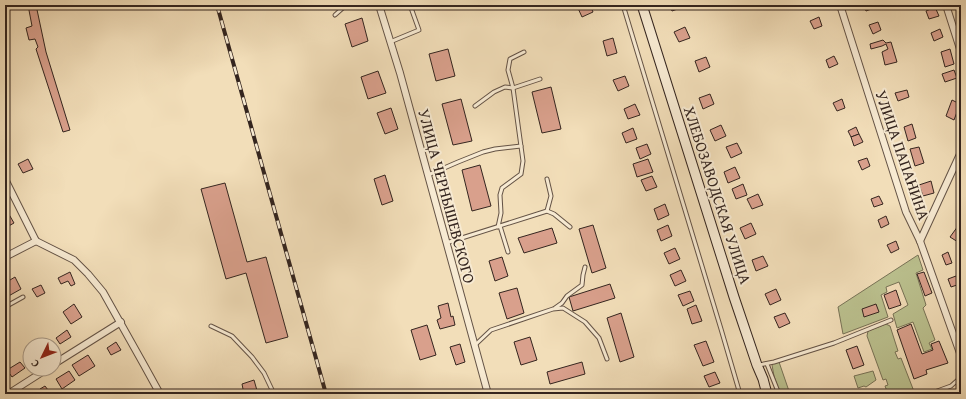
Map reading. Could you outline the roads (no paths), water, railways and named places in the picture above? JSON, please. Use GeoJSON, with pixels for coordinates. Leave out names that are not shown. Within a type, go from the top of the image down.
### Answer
{"type":"FeatureCollection","features":[{"type":"Feature","properties":{"kind":"street","name":"УЛИЦА ЧЕРНЫШЕВСКОГО"},"geometry":{"type":"LineString","coordinates":[[379,5],[400,73],[488,394]]}},
{"type":"Feature","properties":{"kind":"street","name":"ХЛЕБОЗАВОДСКАЯ УЛИЦА"},"geometry":{"type":"LineString","coordinates":[[642,5],[734,297],[762,364],[763,379],[768,394]]}},
{"type":"Feature","properties":{"kind":"street","name":"УЛИЦА ПАПАНИНА"},"geometry":{"type":"LineString","coordinates":[[840,5],[906,212],[920,241],[961,356]]}},
{"type":"Feature","properties":{"kind":"street"},"geometry":{"type":"LineString","coordinates":[[946,5],[961,52]]}},
{"type":"Feature","properties":{"kind":"street"},"geometry":{"type":"LineString","coordinates":[[920,241],[961,152]]}},
{"type":"Feature","properties":{"kind":"street"},"geometry":{"type":"LineString","coordinates":[[5,179],[36,241],[74,260],[88,274],[102,292],[121,322],[160,394]]}},
{"type":"Feature","properties":{"kind":"street"},"geometry":{"type":"LineString","coordinates":[[5,257],[36,241]]}},
{"type":"Feature","properties":{"kind":"street"},"geometry":{"type":"LineString","coordinates":[[62,359],[121,322]]}},
{"type":"Feature","properties":{"kind":"street"},"geometry":{"type":"LineString","coordinates":[[10,393],[35,377]]}},
{"type":"Feature","properties":{"kind":"lane"},"geometry":{"type":"LineString","coordinates":[[335,15],[344,7],[351,5]]}},
{"type":"Feature","properties":{"kind":"lane"},"geometry":{"type":"LineString","coordinates":[[390,42],[419,30],[410,5]]}},
{"type":"Feature","properties":{"kind":"lane"},"geometry":{"type":"LineString","coordinates":[[622,5],[740,394]]}},
{"type":"Feature","properties":{"kind":"lane"},"geometry":{"type":"LineString","coordinates":[[508,252],[499,226],[500,195],[502,188],[521,174],[523,161],[513,88],[508,70],[510,59],[524,52]]}},
{"type":"Feature","properties":{"kind":"lane"},"geometry":{"type":"LineString","coordinates":[[476,106],[494,92],[506,87],[513,88],[521,86],[540,79]]}},
{"type":"Feature","properties":{"kind":"lane"},"geometry":{"type":"LineString","coordinates":[[428,175],[483,152],[521,146]]}},
{"type":"Feature","properties":{"kind":"lane"},"geometry":{"type":"LineString","coordinates":[[547,179],[551,196],[547,212]]}},
{"type":"Feature","properties":{"kind":"lane"},"geometry":{"type":"LineString","coordinates":[[446,243],[547,212],[554,214],[570,227]]}},
{"type":"Feature","properties":{"kind":"lane"},"geometry":{"type":"LineString","coordinates":[[553,309],[582,285],[585,267]]}},
{"type":"Feature","properties":{"kind":"lane"},"geometry":{"type":"LineString","coordinates":[[5,307],[23,297]]}},
{"type":"Feature","properties":{"kind":"lane"},"geometry":{"type":"LineString","coordinates":[[474,346],[491,330],[553,309],[563,308],[585,322],[600,338],[607,359]]}},
{"type":"Feature","properties":{"kind":"lane"},"geometry":{"type":"LineString","coordinates":[[779,394],[762,364],[834,343],[891,320]]}},
{"type":"Feature","properties":{"kind":"lane"},"geometry":{"type":"LineString","coordinates":[[211,326],[232,336],[252,357],[264,373],[274,394]]}},
{"type":"Feature","properties":{"kind":"lane"},"geometry":{"type":"LineString","coordinates":[[929,394],[951,386],[961,377]]}},
{"type":"Feature","properties":{"kind":"railway"},"geometry":{"type":"LineString","coordinates":[[217,5],[326,394]]}}]}
